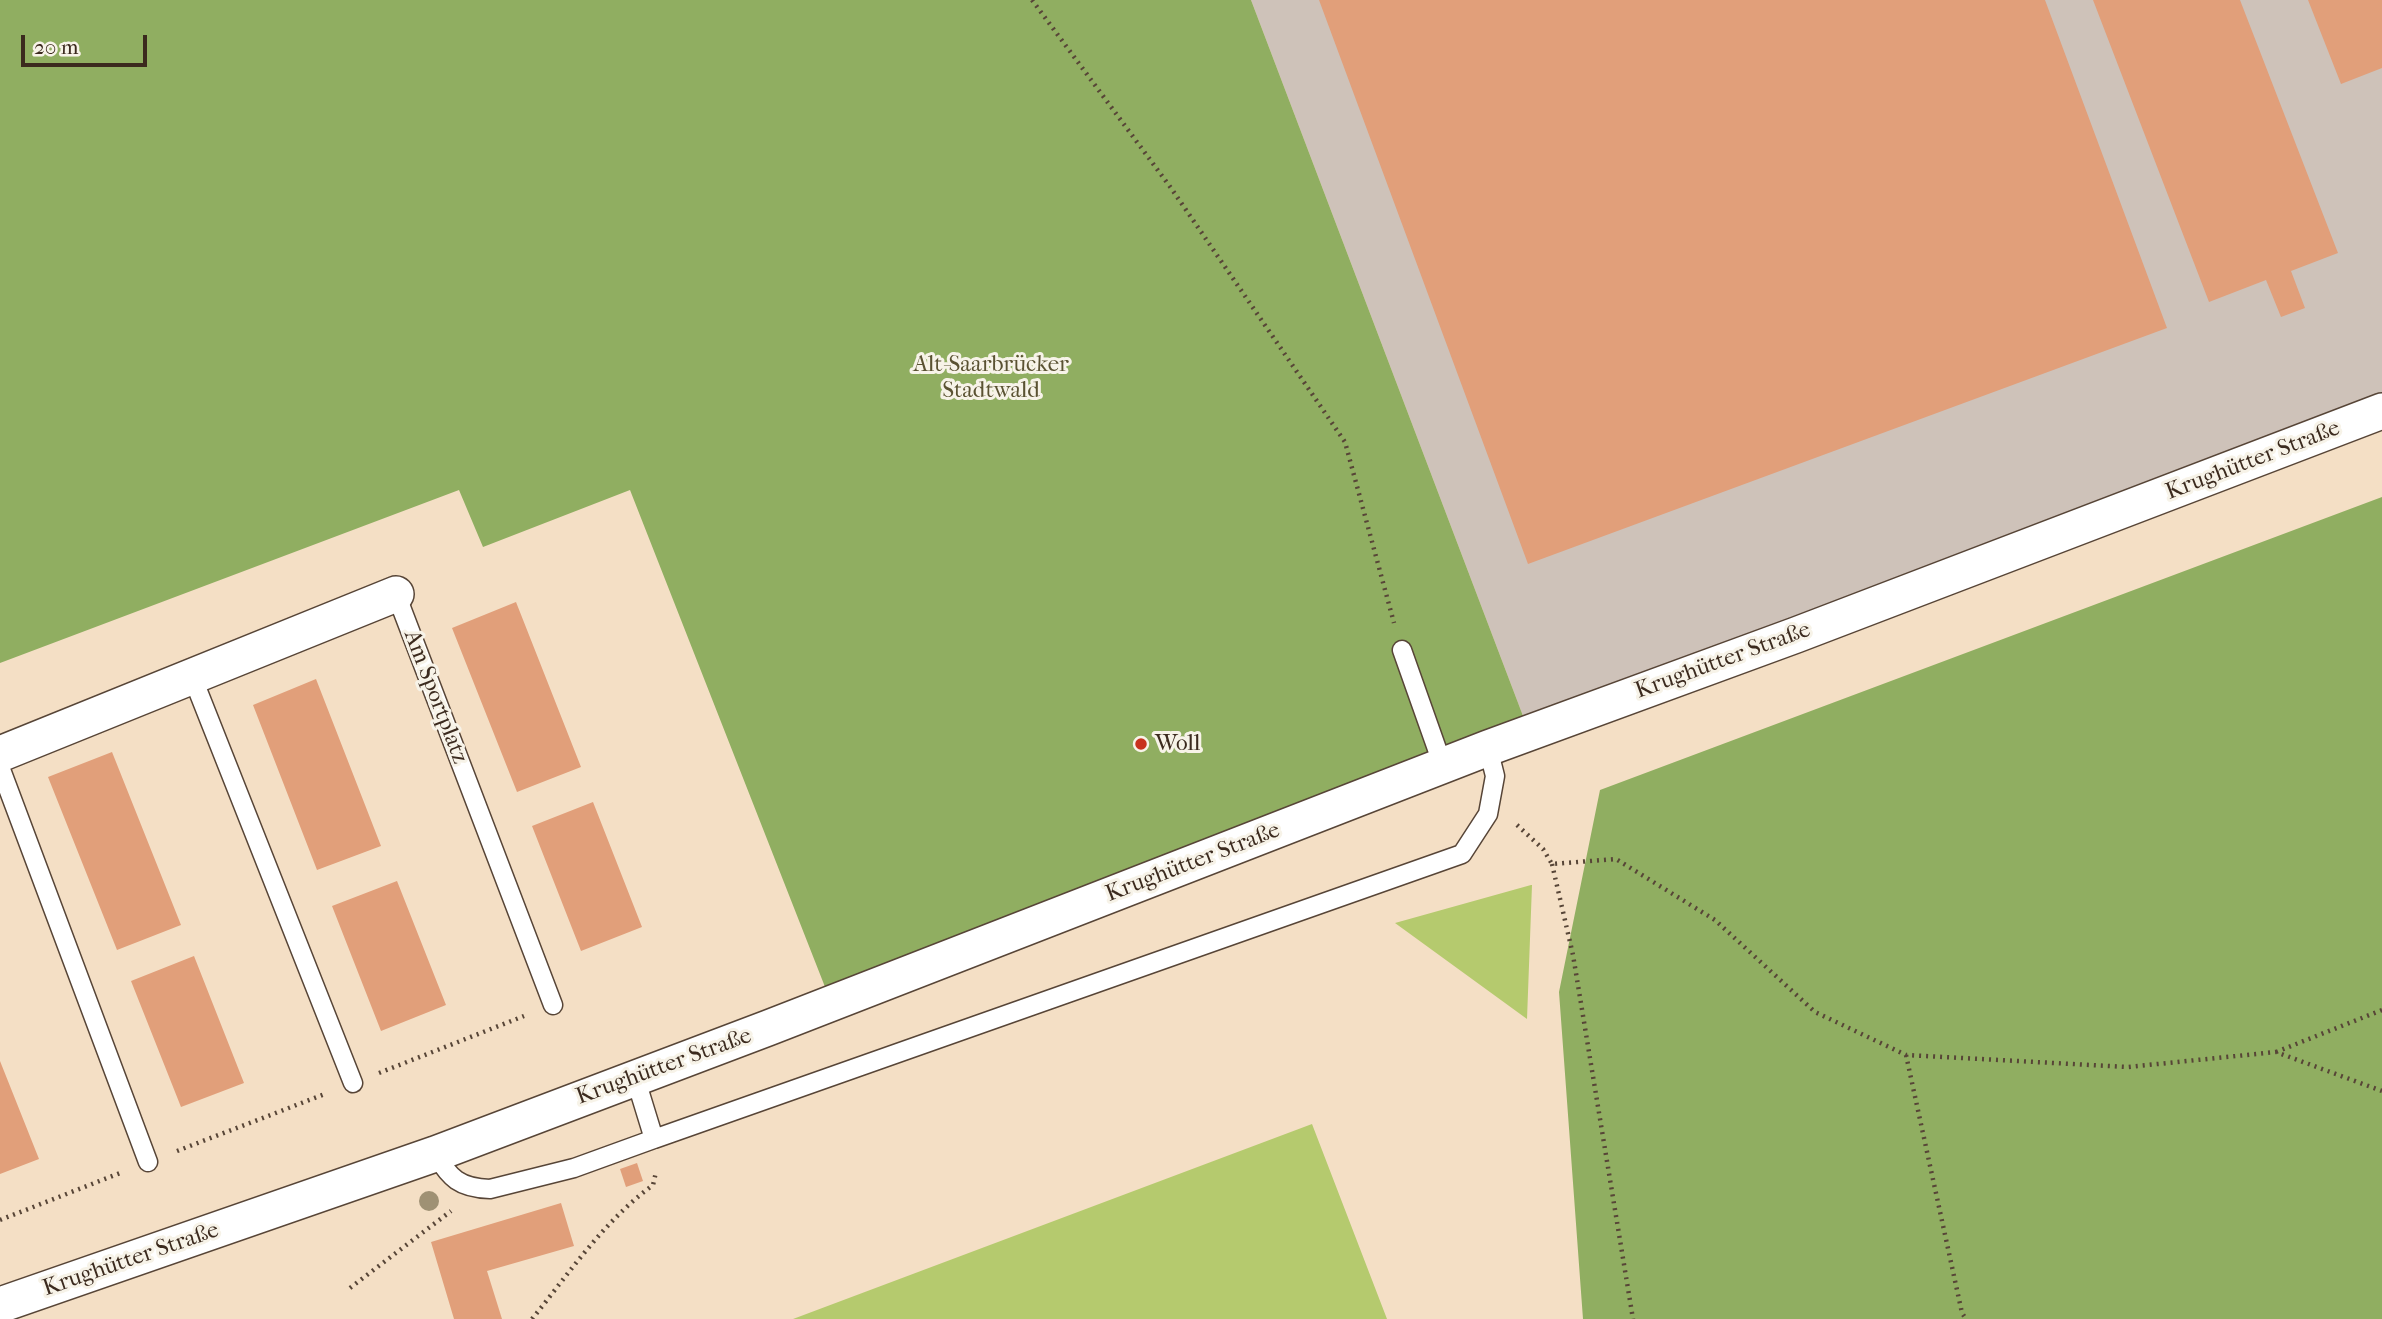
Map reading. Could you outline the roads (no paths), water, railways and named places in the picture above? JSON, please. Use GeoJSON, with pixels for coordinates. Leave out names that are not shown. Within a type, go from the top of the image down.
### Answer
{"type":"FeatureCollection","features":[{"type":"Feature","properties":{"kind":"street","name":"Krughütter Straße"},"geometry":{"type":"LineString","coordinates":[[0,1305],[435,1154],[768,1028],[1488,748],[1796,635],[2382,411]]}},
{"type":"Feature","properties":{"kind":"street","name":"Am Sportplatz"},"geometry":{"type":"LineString","coordinates":[[0,754],[396,594]]}},
{"type":"Feature","properties":{"kind":"lane","name":"Am Sportplatz"},"geometry":{"type":"LineString","coordinates":[[396,594],[553,1005]]}},
{"type":"Feature","properties":{"kind":"lane"},"geometry":{"type":"LineString","coordinates":[[1402,650],[1443,766]]}},
{"type":"Feature","properties":{"kind":"lane"},"geometry":{"type":"LineString","coordinates":[[192,676],[353,1083]]}},
{"type":"Feature","properties":{"kind":"lane"},"geometry":{"type":"LineString","coordinates":[[435,1154],[454,1180],[480,1189],[500,1188],[574,1168],[1462,854],[1488,814],[1495,776],[1488,748]]}},
{"type":"Feature","properties":{"kind":"lane"},"geometry":{"type":"LineString","coordinates":[[0,767],[148,1162]]}},
{"type":"Feature","properties":{"kind":"lane"},"geometry":{"type":"LineString","coordinates":[[635,1077],[654,1139]]}},
{"type":"Feature","properties":{"kind":"place","name":"Woll"},"geometry":{"type":"Point","coordinates":[1141,744]}},
{"type":"Feature","properties":{"kind":"park label","name":"Alt-Saarbrücker Stadtwald"},"geometry":{"type":"Point","coordinates":[991,378]}}]}
